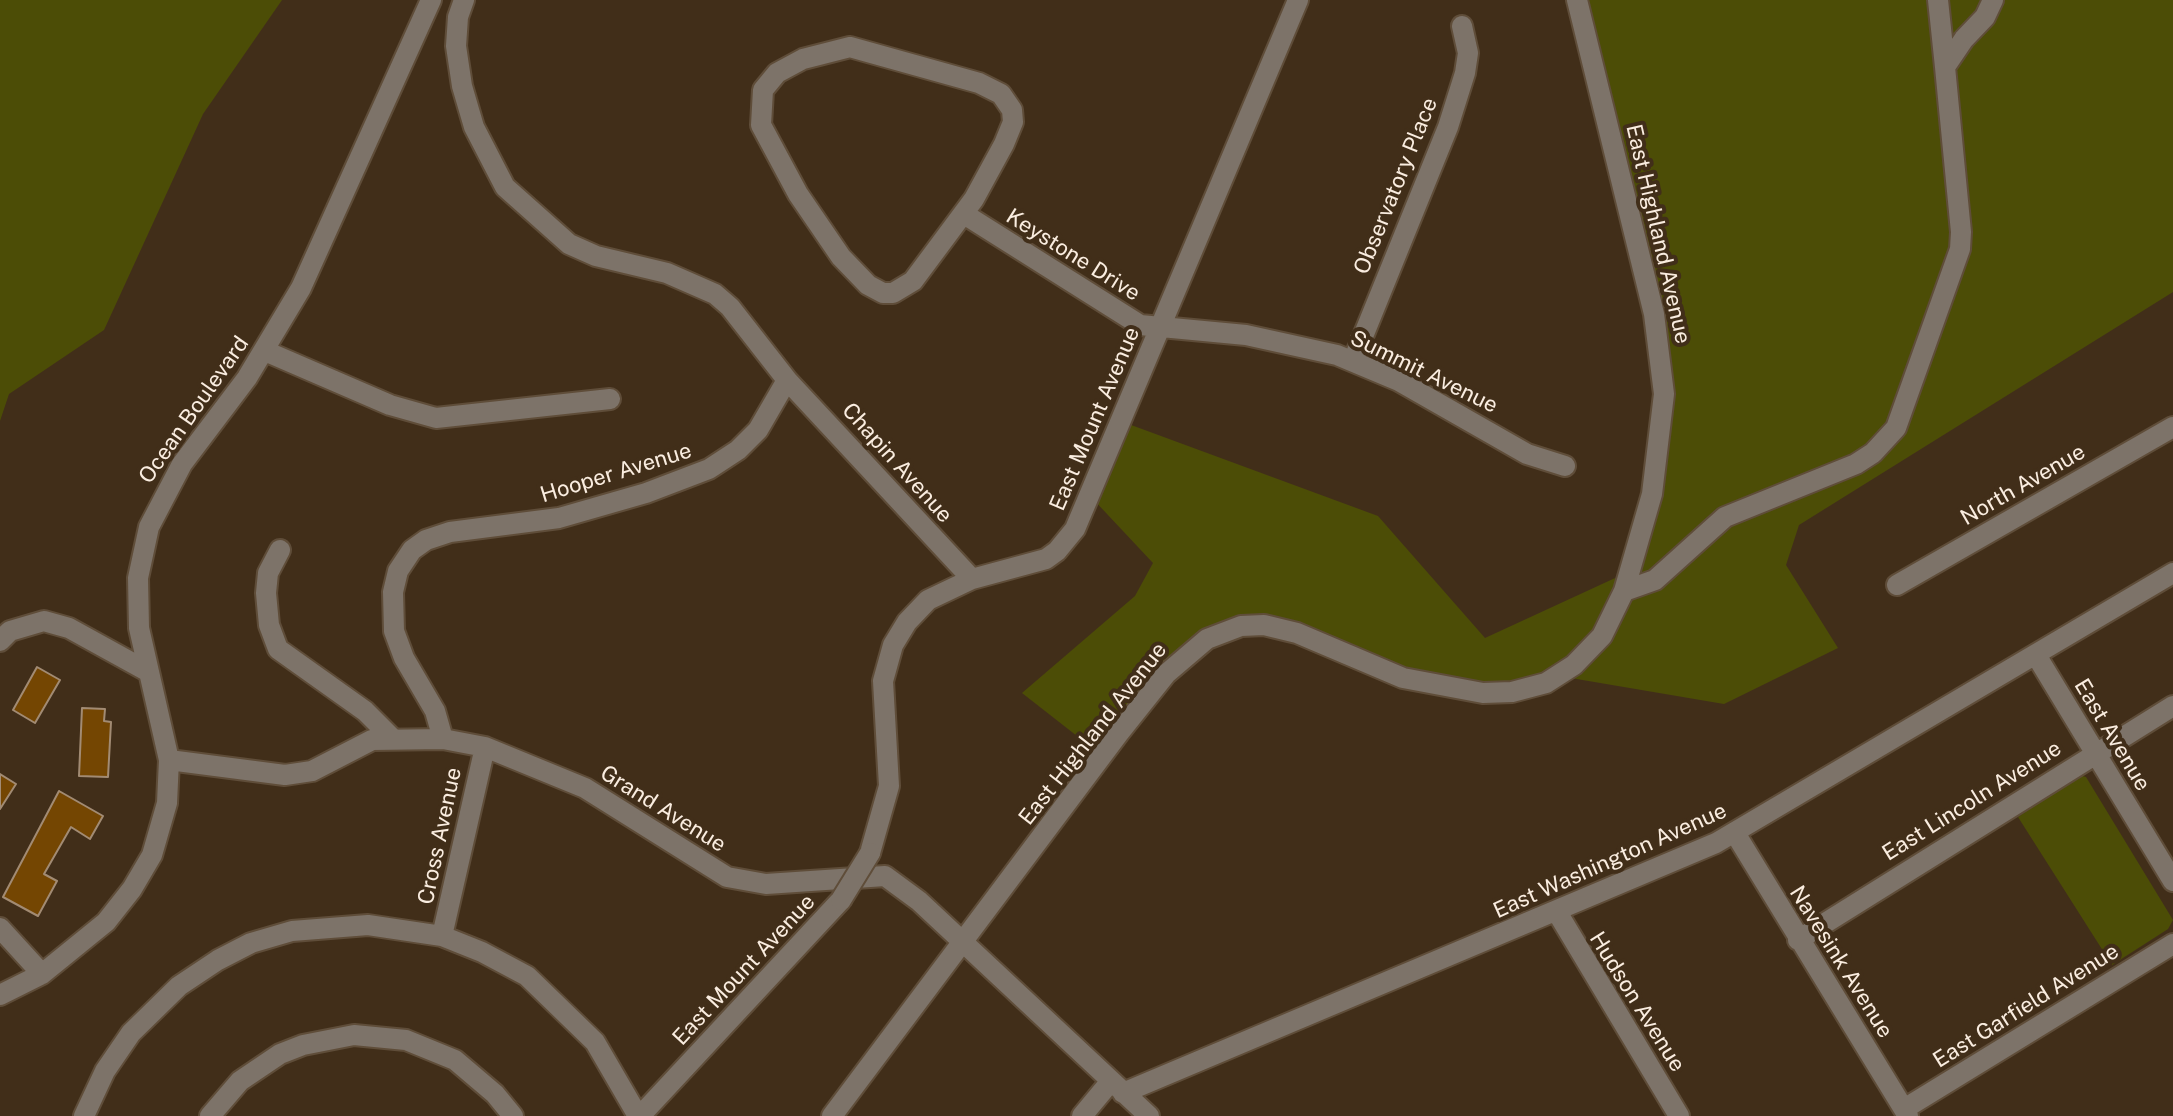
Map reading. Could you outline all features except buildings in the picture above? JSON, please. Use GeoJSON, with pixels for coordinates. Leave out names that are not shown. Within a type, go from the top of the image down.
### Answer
{"type":"FeatureCollection","features":[{"type":"Feature","properties":{"kind":"street","name":"Ocean Boulevard"},"geometry":{"type":"LineString","coordinates":[[1,998],[42,974],[106,922],[142,873],[164,820],[169,760],[147,671],[137,603],[138,578],[149,527],[158,504],[182,464],[265,351],[322,247],[431,0]]}},
{"type":"Feature","properties":{"kind":"street"},"geometry":{"type":"LineString","coordinates":[[464,0],[458,17],[456,46],[462,86],[474,127],[505,187],[559,238],[586,253],[667,273],[715,294],[730,307],[787,380]]}},
{"type":"Feature","properties":{"kind":"street","name":"East Mount Avenue"},"geometry":{"type":"LineString","coordinates":[[639,1116],[841,900],[870,853],[889,786],[883,692],[888,658],[917,610],[940,593],[972,579],[1046,559],[1069,539],[1298,0]]}},
{"type":"Feature","properties":{"kind":"street","name":"East Highland Avenue"},"geometry":{"type":"LineString","coordinates":[[832,1116],[1128,721],[1166,674],[1207,639],[1241,626],[1264,625],[1297,633],[1403,678],[1454,690],[1512,692],[1546,683],[1574,665],[1602,636],[1624,591],[1652,494],[1664,394],[1662,359],[1642,260],[1577,0]]}},
{"type":"Feature","properties":{"kind":"street"},"geometry":{"type":"LineString","coordinates":[[1624,591],[1655,580],[1725,517],[1856,464],[1873,453],[1896,428],[1960,249],[1961,232],[1938,0]]}},
{"type":"Feature","properties":{"kind":"street"},"geometry":{"type":"LineString","coordinates":[[1945,67],[1964,39],[1985,17],[1993,0]]}},
{"type":"Feature","properties":{"kind":"street","name":"Observatory Place"},"geometry":{"type":"LineString","coordinates":[[1353,361],[1448,127],[1468,53],[1462,26]]}},
{"type":"Feature","properties":{"kind":"street"},"geometry":{"type":"LineString","coordinates":[[850,47],[979,83],[1001,94],[1012,110],[1013,122],[964,214],[913,281],[900,292],[883,293],[868,285],[841,257],[771,146],[760,116],[760,103],[769,81],[803,59],[850,47]]}},
{"type":"Feature","properties":{"kind":"street","name":"Keystone Drive"},"geometry":{"type":"LineString","coordinates":[[964,214],[1140,325],[1160,329]]}},
{"type":"Feature","properties":{"kind":"street","name":"Summit Avenue"},"geometry":{"type":"LineString","coordinates":[[1160,329],[1246,335],[1353,361],[1455,410],[1527,454],[1565,466]]}},
{"type":"Feature","properties":{"kind":"street"},"geometry":{"type":"LineString","coordinates":[[265,351],[422,416],[453,418],[610,399]]}},
{"type":"Feature","properties":{"kind":"street","name":"Chapin Avenue"},"geometry":{"type":"LineString","coordinates":[[787,380],[972,579]]}},
{"type":"Feature","properties":{"kind":"street","name":"Hooper Avenue"},"geometry":{"type":"LineString","coordinates":[[443,739],[435,711],[404,658],[394,631],[393,592],[398,571],[412,550],[426,540],[450,532],[559,518],[646,493],[709,469],[738,450],[758,430],[787,380]]}},
{"type":"Feature","properties":{"kind":"street","name":"North Avenue"},"geometry":{"type":"LineString","coordinates":[[1897,585],[2173,427]]}},
{"type":"Feature","properties":{"kind":"street"},"geometry":{"type":"LineString","coordinates":[[280,550],[268,573],[266,593],[269,625],[278,649],[365,711],[392,738]]}},
{"type":"Feature","properties":{"kind":"street","name":"East Washington Avenue"},"geometry":{"type":"LineString","coordinates":[[1082,1116],[1117,1087],[1557,912],[1735,833],[2173,573]]}},
{"type":"Feature","properties":{"kind":"street"},"geometry":{"type":"LineString","coordinates":[[0,641],[10,631],[27,624],[53,623],[69,628],[147,671]]}},
{"type":"Feature","properties":{"kind":"street","name":"East Avenue"},"geometry":{"type":"LineString","coordinates":[[2036,655],[2173,881]]}},
{"type":"Feature","properties":{"kind":"street","name":"East Lincoln Avenue"},"geometry":{"type":"LineString","coordinates":[[1798,940],[2173,706]]}},
{"type":"Feature","properties":{"kind":"street","name":"Grand Avenue"},"geometry":{"type":"LineString","coordinates":[[169,760],[285,775],[312,771],[372,740],[443,739],[485,747],[585,788],[628,813],[697,862],[727,877],[766,884],[885,876],[894,880],[964,942],[1149,1116]]}},
{"type":"Feature","properties":{"kind":"street","name":"Cross Avenue"},"geometry":{"type":"LineString","coordinates":[[442,936],[485,747]]}},
{"type":"Feature","properties":{"kind":"street","name":"Navesink Avenue"},"geometry":{"type":"LineString","coordinates":[[1735,833],[1906,1112]]}},
{"type":"Feature","properties":{"kind":"street","name":"Hudson Avenue"},"geometry":{"type":"LineString","coordinates":[[1557,912],[1679,1116]]}},
{"type":"Feature","properties":{"kind":"street"},"geometry":{"type":"LineString","coordinates":[[84,1116],[105,1071],[147,1014],[218,960],[251,943],[324,926],[368,925],[442,936],[517,970],[549,994],[595,1042],[639,1116]]}},
{"type":"Feature","properties":{"kind":"street"},"geometry":{"type":"LineString","coordinates":[[0,928],[42,974]]}},
{"type":"Feature","properties":{"kind":"street","name":"East Garfield Avenue"},"geometry":{"type":"LineString","coordinates":[[1906,1112],[2173,944]]}},
{"type":"Feature","properties":{"kind":"street"},"geometry":{"type":"LineString","coordinates":[[210,1116],[240,1081],[280,1054],[303,1045],[354,1035],[406,1040],[455,1060],[495,1094],[513,1116]]}},
{"type":"Feature","properties":{"kind":"shaded area"},"geometry":{"type":"Polygon","coordinates":[[[0,0],[282,0],[203,114],[104,330],[9,394],[0,421],[0,0]]]}},
{"type":"Feature","properties":{"kind":"shaded area"},"geometry":{"type":"Polygon","coordinates":[[[1572,0],[2173,0],[2173,292],[1799,525],[1786,565],[1838,648],[1724,704],[1559,676],[1456,690],[1247,627],[1178,656],[1100,754],[1022,693],[1135,596],[1153,563],[1092,498],[1123,422],[1378,516],[1485,638],[1639,567],[1662,368],[1572,0]]]}},
{"type":"Feature","properties":{"kind":"shaded area"},"geometry":{"type":"Polygon","coordinates":[[[2079,775],[2086,777],[2173,920],[2168,929],[2112,965],[2018,817],[2079,775]]]}}]}
